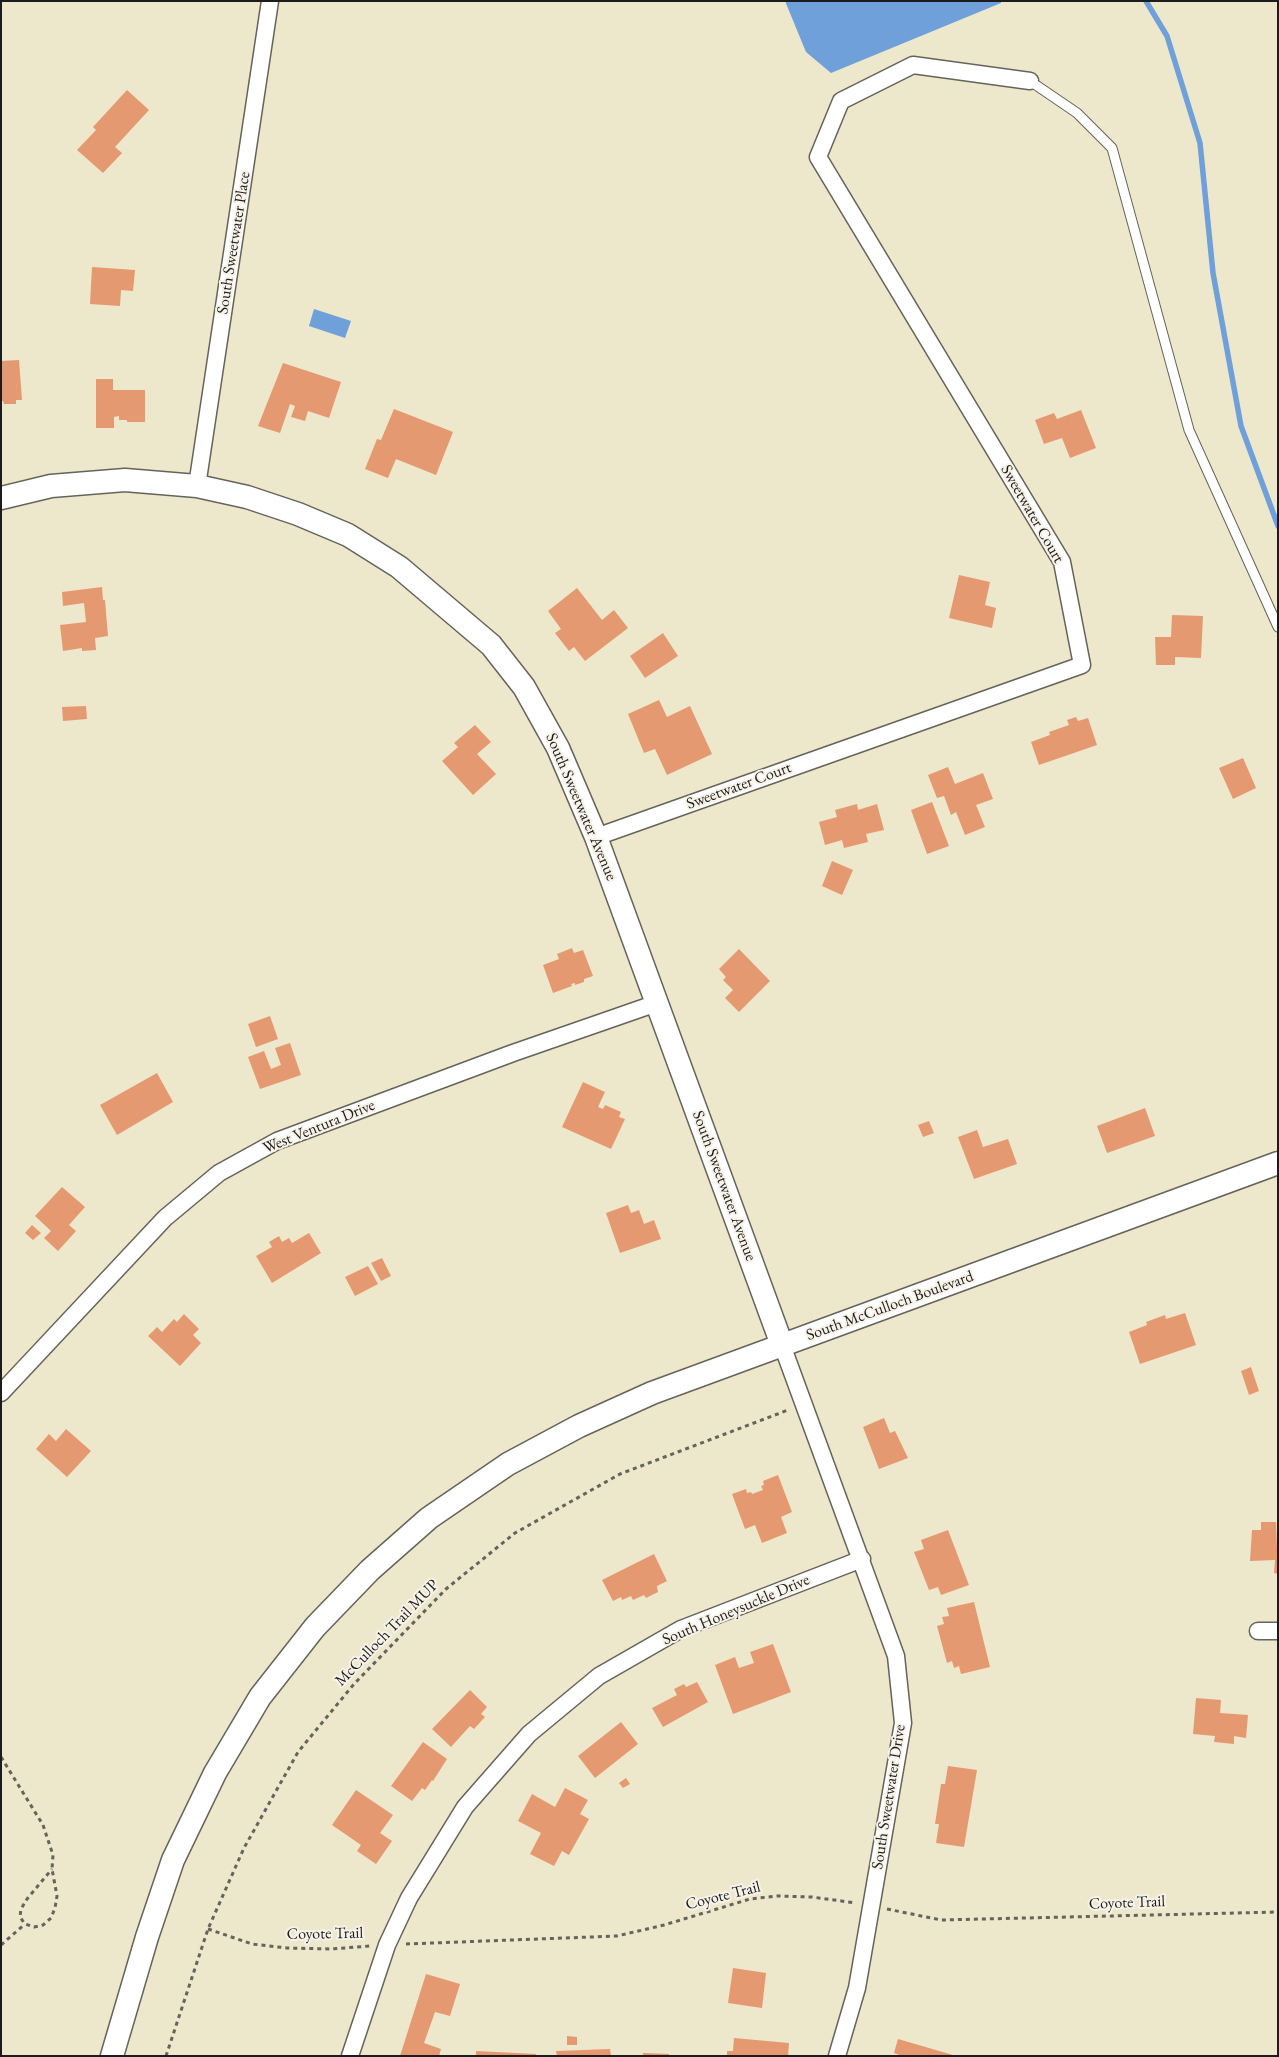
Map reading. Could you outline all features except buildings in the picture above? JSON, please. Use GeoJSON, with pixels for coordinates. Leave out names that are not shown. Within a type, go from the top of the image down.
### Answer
{"type":"FeatureCollection","features":[{"type":"Feature","properties":{"kind":"main road","name":"South Sweetwater Avenue"},"geometry":{"type":"LineString","coordinates":[[1,498],[50,486],[125,480],[198,486],[247,497],[298,514],[348,535],[399,567],[491,645],[524,687],[558,748],[596,837],[782,1345]]}},
{"type":"Feature","properties":{"kind":"main road","name":"South McCulloch Boulevard"},"geometry":{"type":"LineString","coordinates":[[112,2056],[147,1938],[173,1860],[215,1773],[260,1697],[315,1627],[370,1570],[429,1518],[508,1464],[579,1426],[652,1393],[1278,1163]]}},
{"type":"Feature","properties":{"kind":"street","name":"South Sweetwater Place"},"geometry":{"type":"LineString","coordinates":[[198,486],[270,1]]}},
{"type":"Feature","properties":{"kind":"street","name":"Sweetwater Court"},"geometry":{"type":"LineString","coordinates":[[596,837],[1082,665],[1062,562],[818,157],[840,101],[913,65],[1030,81]]}},
{"type":"Feature","properties":{"kind":"street","name":"West Ventura Drive"},"geometry":{"type":"LineString","coordinates":[[1,1393],[165,1218],[219,1173],[277,1141],[513,1053],[657,1003]]}},
{"type":"Feature","properties":{"kind":"street","name":"South Sweetwater Drive"},"geometry":{"type":"LineString","coordinates":[[782,1345],[896,1656],[903,1723],[857,1988],[837,2056]]}},
{"type":"Feature","properties":{"kind":"street","name":"South Honeysuckle Drive"},"geometry":{"type":"LineString","coordinates":[[350,2056],[387,1945],[409,1898],[465,1807],[529,1734],[599,1676],[681,1629],[862,1559]]}},
{"type":"Feature","properties":{"kind":"street"},"geometry":{"type":"LineString","coordinates":[[1258,1631],[1278,1631]]}},
{"type":"Feature","properties":{"kind":"lane"},"geometry":{"type":"LineString","coordinates":[[1030,81],[1077,113],[1112,148],[1189,430],[1278,627]]}},
{"type":"Feature","properties":{"kind":"path","name":"McCulloch Trail MUP"},"geometry":{"type":"LineString","coordinates":[[166,2056],[208,1930],[244,1848],[298,1752],[354,1684],[446,1589],[515,1533],[620,1474],[804,1404]]}},
{"type":"Feature","properties":{"kind":"path"},"geometry":{"type":"LineString","coordinates":[[1,1757],[43,1825],[53,1855],[52,1869],[56,1896],[55,1908],[51,1918],[43,1925],[34,1927],[25,1924],[20,1917],[21,1909],[52,1869]]}},
{"type":"Feature","properties":{"kind":"path","name":"Coyote Trail"},"geometry":{"type":"LineString","coordinates":[[208,1930],[252,1944],[287,1948],[331,1949],[617,1936],[750,1899],[777,1896],[812,1897],[872,1906],[941,1920],[1278,1912]]}},
{"type":"Feature","properties":{"kind":"path"},"geometry":{"type":"LineString","coordinates":[[1,1945],[25,1924]]}},
{"type":"Feature","properties":{"kind":"water"},"geometry":{"type":"Polygon","coordinates":[[[785,1],[1001,1],[1001,3],[831,73],[806,52],[785,1]]]}},
{"type":"Feature","properties":{"kind":"water"},"geometry":{"type":"Polygon","coordinates":[[[314,309],[351,321],[345,338],[309,326],[314,309]]]}},
{"type":"Feature","properties":{"kind":"waterway"},"geometry":{"type":"LineString","coordinates":[[1146,1],[1167,36],[1200,143],[1213,273],[1241,426],[1278,526]]}}]}
